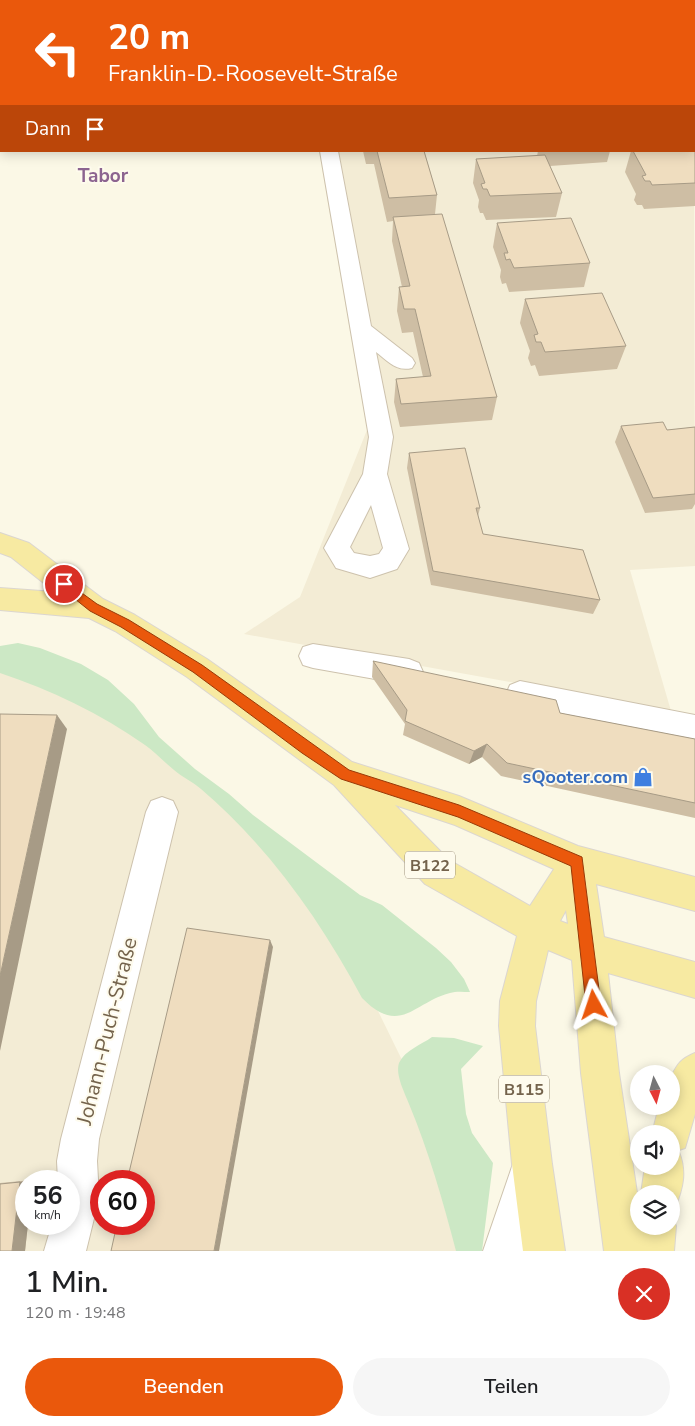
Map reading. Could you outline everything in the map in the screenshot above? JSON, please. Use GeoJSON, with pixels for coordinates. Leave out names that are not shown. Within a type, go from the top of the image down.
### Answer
{"type":"FeatureCollection","features":[{"type":"Feature","properties":{"kind":"main road","name":"B122"},"geometry":{"type":"LineString","coordinates":[[0,543],[20,550],[94,607],[197,668],[345,775],[436,872],[536,928],[588,950],[695,980]]}},
{"type":"Feature","properties":{"kind":"main road","name":"B122"},"geometry":{"type":"LineString","coordinates":[[0,599],[94,607]]}},
{"type":"Feature","properties":{"kind":"main road","name":"B122"},"geometry":{"type":"LineString","coordinates":[[345,775],[459,811],[577,862],[695,894]]}},
{"type":"Feature","properties":{"kind":"main road","name":"B115"},"geometry":{"type":"LineString","coordinates":[[544,1251],[532,1164],[517,1026],[518,1001],[536,928],[577,862]]}},
{"type":"Feature","properties":{"kind":"main road"},"geometry":{"type":"LineString","coordinates":[[577,862],[600,1073],[625,1251]]}},
{"type":"Feature","properties":{"kind":"main road"},"geometry":{"type":"LineString","coordinates":[[673,1125],[676,1111],[688,1081],[695,1072]]}},
{"type":"Feature","properties":{"kind":"main road"},"geometry":{"type":"LineString","coordinates":[[653,1251],[655,1235]]}},
{"type":"Feature","properties":{"kind":"lane"},"geometry":{"type":"LineString","coordinates":[[329,152],[360,328],[382,437],[376,474]]}},
{"type":"Feature","properties":{"kind":"lane"},"geometry":{"type":"LineString","coordinates":[[360,328],[404,363]]}},
{"type":"Feature","properties":{"kind":"lane"},"geometry":{"type":"LineString","coordinates":[[313,656],[376,665],[434,677]]}},
{"type":"Feature","properties":{"kind":"lane"},"geometry":{"type":"LineString","coordinates":[[492,688],[695,729]]}},
{"type":"Feature","properties":{"kind":"lane","name":"Johann-Puch-Straße"},"geometry":{"type":"LineString","coordinates":[[66,1251],[79,1198],[77,1161],[80,1139],[162,812]]}},
{"type":"Feature","properties":{"kind":"lane"},"geometry":{"type":"LineString","coordinates":[[504,1251],[532,1164]]}},
{"type":"Feature","properties":{"kind":"shaded area"},"geometry":{"type":"Polygon","coordinates":[[[319,152],[694,152],[695,566],[630,570],[671,711],[244,634],[300,597],[367,430],[319,152]]]}},
{"type":"Feature","properties":{"kind":"shaded area"},"geometry":{"type":"Polygon","coordinates":[[[0,662],[103,705],[248,822],[356,966],[425,1107],[462,1251],[0,1251],[0,662]]]}},
{"type":"Feature","properties":{"kind":"green space"},"geometry":{"type":"Polygon","coordinates":[[[18,643],[40,648],[81,664],[108,680],[134,704],[159,737],[195,769],[360,895],[382,905],[436,948],[451,962],[464,979],[470,992],[450,993],[437,997],[407,1014],[397,1016],[387,1015],[375,1009],[362,998],[311,913],[271,860],[249,835],[201,789],[177,773],[145,745],[111,723],[57,695],[0,673],[0,646],[18,643]]]}},
{"type":"Feature","properties":{"kind":"green space"},"geometry":{"type":"Polygon","coordinates":[[[432,1037],[454,1038],[483,1046],[461,1069],[466,1114],[472,1133],[493,1163],[482,1251],[456,1251],[429,1158],[399,1078],[398,1068],[402,1058],[409,1051],[432,1037]]]}},
{"type":"Feature","properties":{"kind":"building"},"geometry":{"type":"Polygon","coordinates":[[[377,152],[424,152],[437,195],[389,198],[377,152]]]}},
{"type":"Feature","properties":{"kind":"building"},"geometry":{"type":"Polygon","coordinates":[[[634,152],[695,152],[695,183],[652,185],[650,181],[645,181],[642,176],[646,175],[634,152]]]}},
{"type":"Feature","properties":{"kind":"building"},"geometry":{"type":"Polygon","coordinates":[[[545,155],[562,193],[490,196],[487,189],[483,189],[481,184],[485,183],[476,159],[545,155]]]}},
{"type":"Feature","properties":{"kind":"building"},"geometry":{"type":"Polygon","coordinates":[[[442,214],[497,397],[401,404],[396,379],[431,376],[415,309],[404,309],[399,287],[410,286],[393,217],[442,214]]]}},
{"type":"Feature","properties":{"kind":"building"},"geometry":{"type":"Polygon","coordinates":[[[571,218],[590,263],[514,268],[510,259],[506,260],[504,253],[508,253],[497,223],[571,218]]]}},
{"type":"Feature","properties":{"kind":"building"},"geometry":{"type":"Polygon","coordinates":[[[602,293],[626,346],[545,352],[541,342],[536,342],[534,335],[538,334],[525,299],[602,293]]]}},
{"type":"Feature","properties":{"kind":"building"},"geometry":{"type":"Polygon","coordinates":[[[663,422],[667,430],[695,427],[695,494],[653,498],[621,426],[663,422]]]}},
{"type":"Feature","properties":{"kind":"building"},"geometry":{"type":"Polygon","coordinates":[[[465,448],[480,508],[476,508],[483,534],[583,550],[600,600],[433,571],[409,453],[465,448]]]}},
{"type":"Feature","properties":{"kind":"building"},"geometry":{"type":"Polygon","coordinates":[[[373,661],[556,700],[560,713],[695,739],[695,803],[507,763],[487,744],[474,751],[405,721],[407,710],[373,661]]]}},
{"type":"Feature","properties":{"kind":"building"},"geometry":{"type":"Polygon","coordinates":[[[0,714],[57,715],[0,976],[0,714]]]}},
{"type":"Feature","properties":{"kind":"building"},"geometry":{"type":"Polygon","coordinates":[[[187,928],[270,940],[214,1251],[111,1251],[115,1235],[155,1235],[155,1170],[130,1170],[187,928]]]}},
{"type":"Feature","properties":{"kind":"building"},"geometry":{"type":"Polygon","coordinates":[[[15,1182],[15,1225],[12,1251],[0,1251],[0,1184],[15,1182]]]}},
{"type":"Feature","properties":{"kind":"place","name":"sQooter.com"},"geometry":{"type":"Point","coordinates":[643,777]}},
{"type":"Feature","properties":{"kind":"district","name":"Tabor"},"geometry":{"type":"Point","coordinates":[103,175]}},
{"type":"Feature","properties":{"kind":"route"},"geometry":{"type":"LineString","coordinates":[[64,584],[94,607],[197,668],[345,775],[459,811],[577,862],[594,1005]]}}]}
